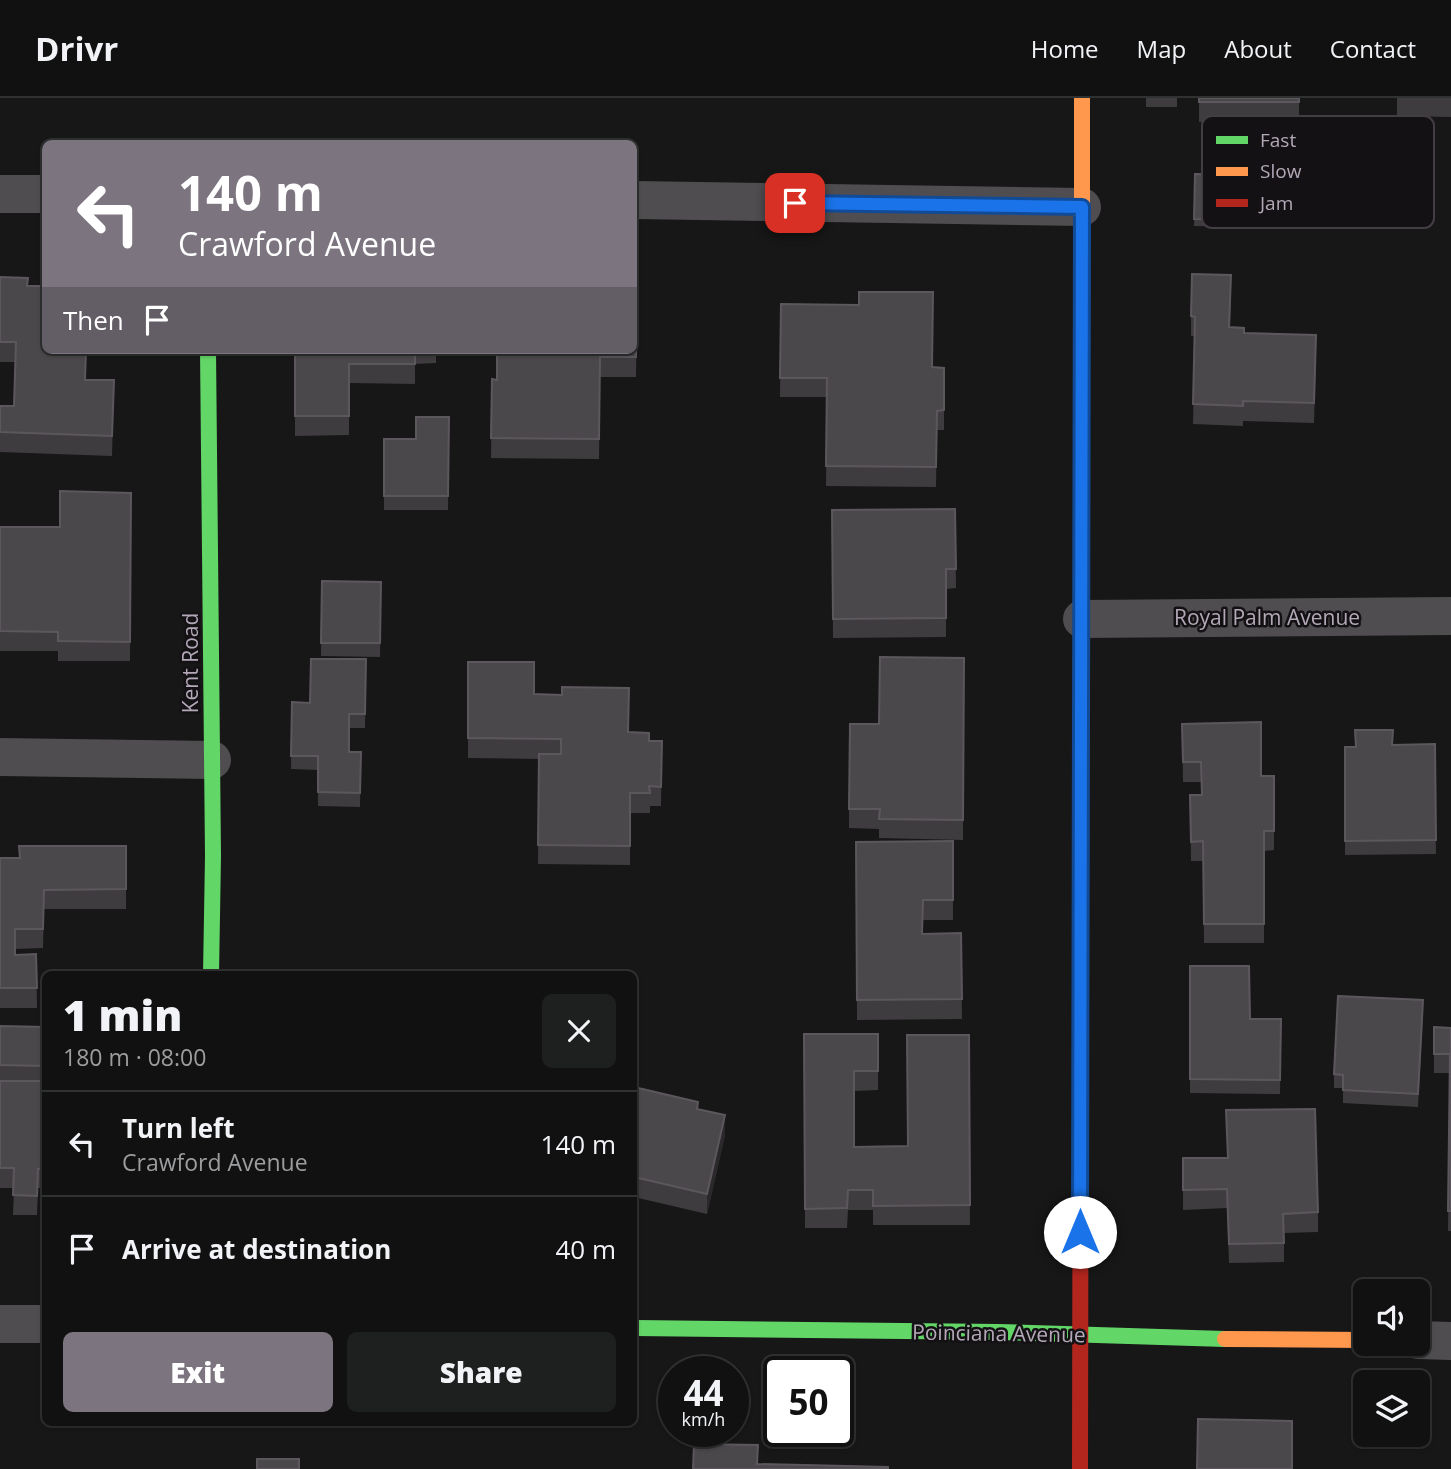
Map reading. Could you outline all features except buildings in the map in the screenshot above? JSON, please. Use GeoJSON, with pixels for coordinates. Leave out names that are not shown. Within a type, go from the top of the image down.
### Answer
{"type":"FeatureCollection","features":[{"type":"Feature","properties":{"kind":"main road"},"geometry":{"type":"LineString","coordinates":[[1080,1469],[1082,98]]}},
{"type":"Feature","properties":{"kind":"main road","name":"Kent Road"},"geometry":{"type":"LineString","coordinates":[[208,354],[214,856],[211,971]]}},
{"type":"Feature","properties":{"kind":"main road","name":"Poinciana Avenue"},"geometry":{"type":"LineString","coordinates":[[637,1328],[1353,1340]]}},
{"type":"Feature","properties":{"kind":"street"},"geometry":{"type":"LineString","coordinates":[[0,194],[42,194]]}},
{"type":"Feature","properties":{"kind":"street"},"geometry":{"type":"LineString","coordinates":[[637,200],[1082,207]]}},
{"type":"Feature","properties":{"kind":"street","name":"Royal Palm Avenue"},"geometry":{"type":"LineString","coordinates":[[1082,619],[1451,616]]}},
{"type":"Feature","properties":{"kind":"street"},"geometry":{"type":"LineString","coordinates":[[0,757],[212,760]]}},
{"type":"Feature","properties":{"kind":"street"},"geometry":{"type":"LineString","coordinates":[[0,1324],[42,1324]]}},
{"type":"Feature","properties":{"kind":"street"},"geometry":{"type":"LineString","coordinates":[[1430,1340],[1451,1340]]}},
{"type":"Feature","properties":{"kind":"traffic: fast"},"geometry":{"type":"LineString","coordinates":[[1081,548],[1082,258]]}},
{"type":"Feature","properties":{"kind":"traffic: fast"},"geometry":{"type":"LineString","coordinates":[[208,354],[213,856],[211,971]]}},
{"type":"Feature","properties":{"kind":"traffic: fast"},"geometry":{"type":"LineString","coordinates":[[637,1328],[998,1332],[1225,1339]]}},
{"type":"Feature","properties":{"kind":"traffic: slow"},"geometry":{"type":"LineString","coordinates":[[1082,98],[1082,258]]}},
{"type":"Feature","properties":{"kind":"traffic: slow"},"geometry":{"type":"LineString","coordinates":[[1081,548],[1081,908]]}},
{"type":"Feature","properties":{"kind":"traffic: slow"},"geometry":{"type":"LineString","coordinates":[[1225,1339],[1353,1340]]}},
{"type":"Feature","properties":{"kind":"traffic: jam"},"geometry":{"type":"LineString","coordinates":[[1080,1469],[1081,908]]}},
{"type":"Feature","properties":{"kind":"route"},"geometry":{"type":"LineString","coordinates":[[795,203],[1082,207],[1080,1232]]}}]}
